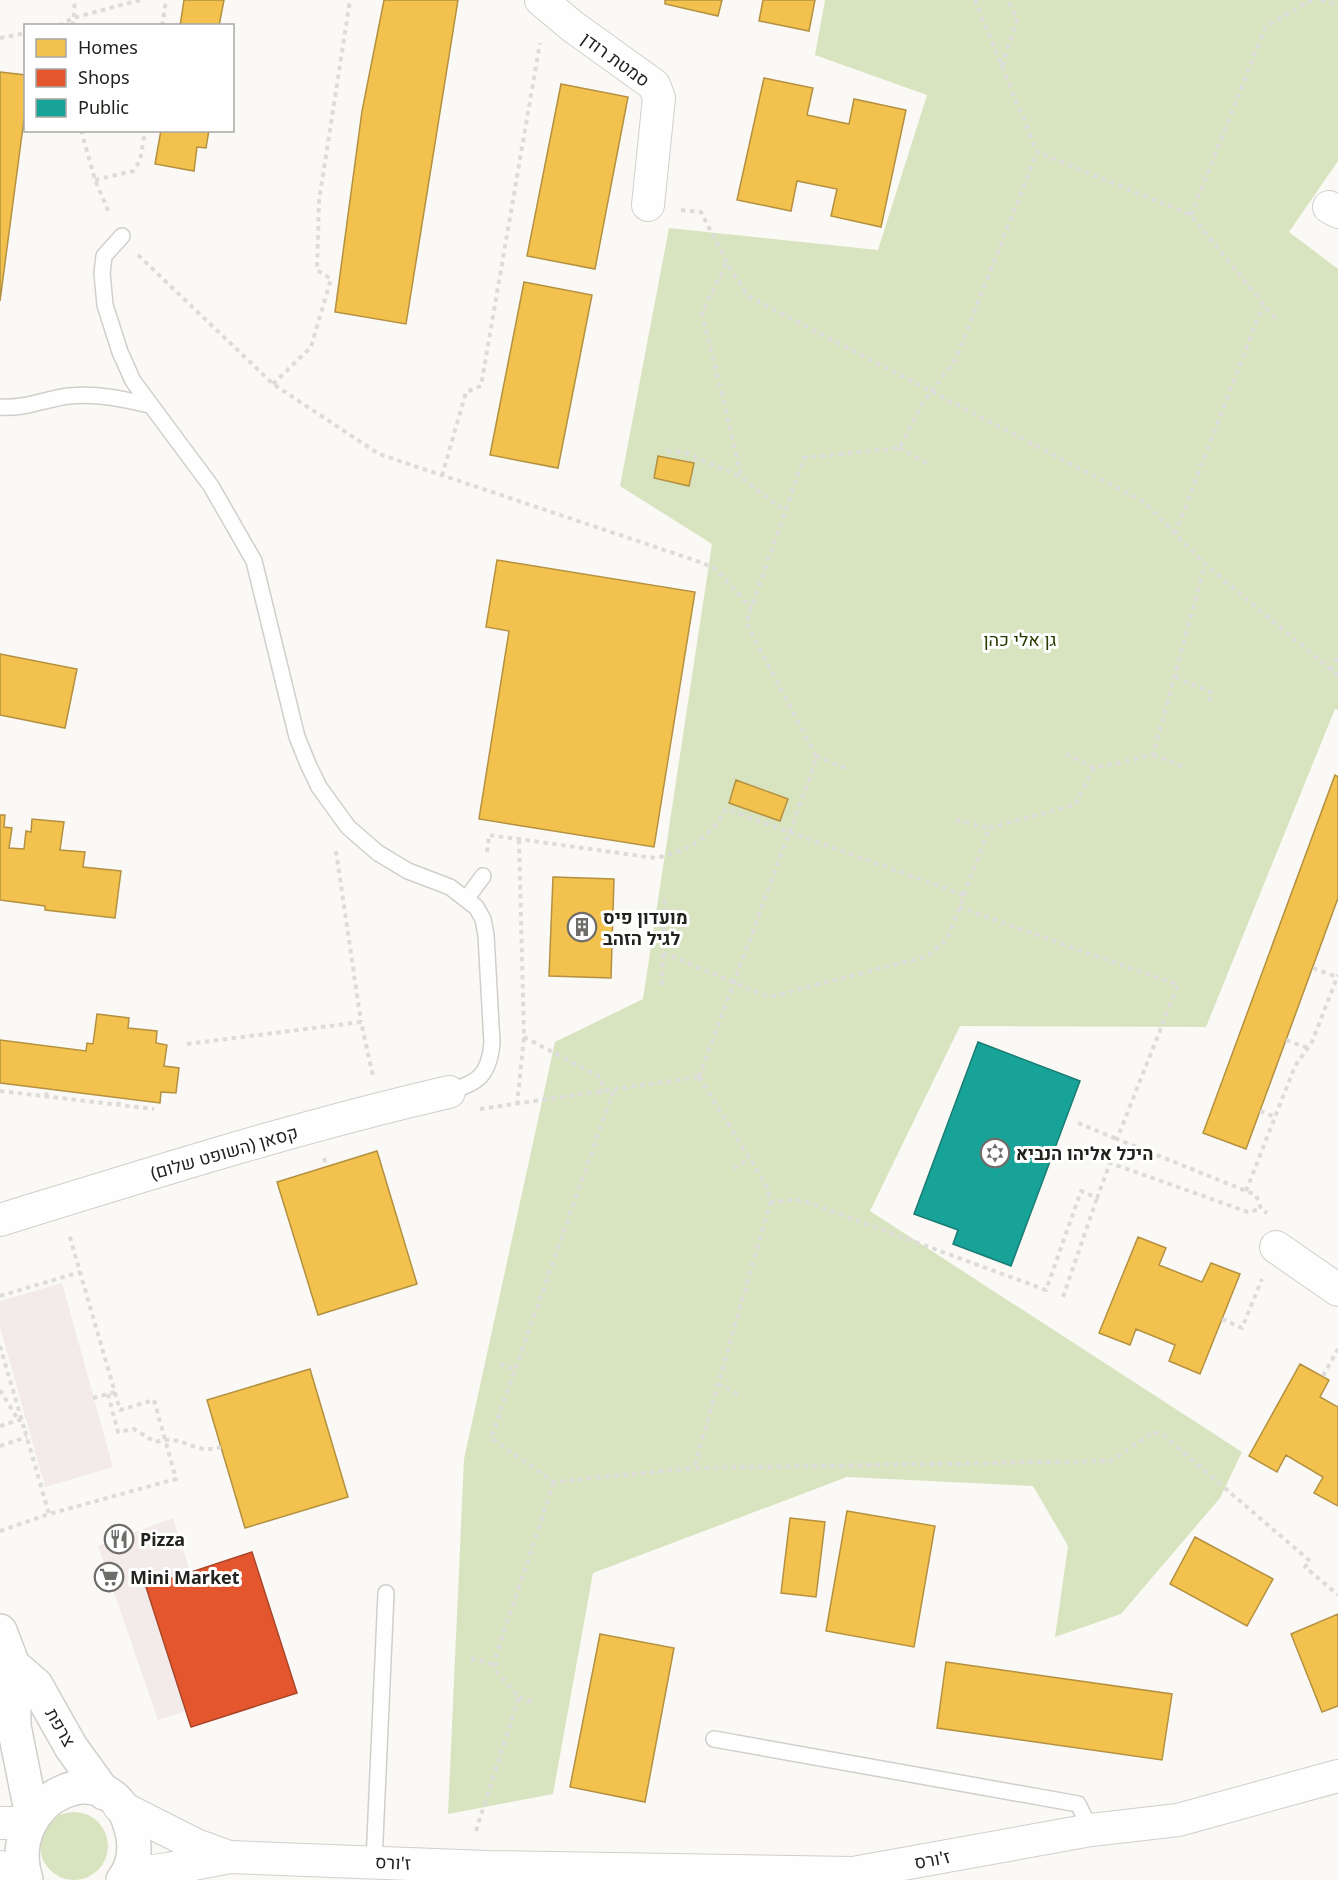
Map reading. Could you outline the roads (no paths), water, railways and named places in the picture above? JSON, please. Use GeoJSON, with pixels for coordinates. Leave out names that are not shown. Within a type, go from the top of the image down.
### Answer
{"type":"FeatureCollection","features":[{"type":"Feature","properties":{"kind":"street","name":"סמטת רודן"},"geometry":{"type":"LineString","coordinates":[[544,3],[654,85],[659,98],[648,205]]}},
{"type":"Feature","properties":{"kind":"street","name":"קסאן (השופט שלום)"},"geometry":{"type":"LineString","coordinates":[[0,1220],[304,1128],[449,1092]]}},
{"type":"Feature","properties":{"kind":"street"},"geometry":{"type":"LineString","coordinates":[[1276,1247],[1338,1290]]}},
{"type":"Feature","properties":{"kind":"street","name":"צרפת"},"geometry":{"type":"LineString","coordinates":[[0,1631],[13,1665],[17,1875]]}},
{"type":"Feature","properties":{"kind":"street","name":"צרפת"},"geometry":{"type":"LineString","coordinates":[[13,1665],[36,1685],[71,1747],[130,1822],[135,1844],[126,1877]]}},
{"type":"Feature","properties":{"kind":"street","name":"ז'ורס"},"geometry":{"type":"LineString","coordinates":[[126,1877],[230,1857],[475,1866],[853,1873],[1092,1830],[1178,1820],[1338,1776]]}},
{"type":"Feature","properties":{"kind":"street"},"geometry":{"type":"LineString","coordinates":[[17,1818],[46,1794],[64,1787],[86,1786],[112,1799]]}},
{"type":"Feature","properties":{"kind":"street","name":"ז'ורס"},"geometry":{"type":"LineString","coordinates":[[112,1799],[163,1830],[230,1857]]}},
{"type":"Feature","properties":{"kind":"lane"},"geometry":{"type":"LineString","coordinates":[[122,236],[104,256],[102,273],[105,305],[125,362],[149,405],[211,486],[254,561],[297,737],[319,787],[348,827],[378,853],[408,871],[450,887],[467,898],[483,919],[486,935],[490,1059],[487,1071],[478,1079],[467,1086],[449,1092]]}},
{"type":"Feature","properties":{"kind":"lane"},"geometry":{"type":"LineString","coordinates":[[0,407],[21,409],[69,396],[104,396],[149,405]]}},
{"type":"Feature","properties":{"kind":"lane"},"geometry":{"type":"LineString","coordinates":[[467,898],[483,876]]}},
{"type":"Feature","properties":{"kind":"lane"},"geometry":{"type":"LineString","coordinates":[[374,1862],[386,1593]]}},
{"type":"Feature","properties":{"kind":"lane"},"geometry":{"type":"LineString","coordinates":[[714,1739],[1078,1804],[1092,1830]]}},
{"type":"Feature","properties":{"kind":"place","name":"מועדון פיס לגיל הזהב"},"geometry":{"type":"Point","coordinates":[582,927]}},
{"type":"Feature","properties":{"kind":"place","name":"היכל אליהו הנביא"},"geometry":{"type":"Point","coordinates":[995,1153]}},
{"type":"Feature","properties":{"kind":"place","name":"Pizza"},"geometry":{"type":"Point","coordinates":[119,1539]}},
{"type":"Feature","properties":{"kind":"place","name":"Mini Market"},"geometry":{"type":"Point","coordinates":[109,1577]}},
{"type":"Feature","properties":{"kind":"park label","name":"גן אלי כהן"},"geometry":{"type":"Point","coordinates":[1020,639]}}]}
